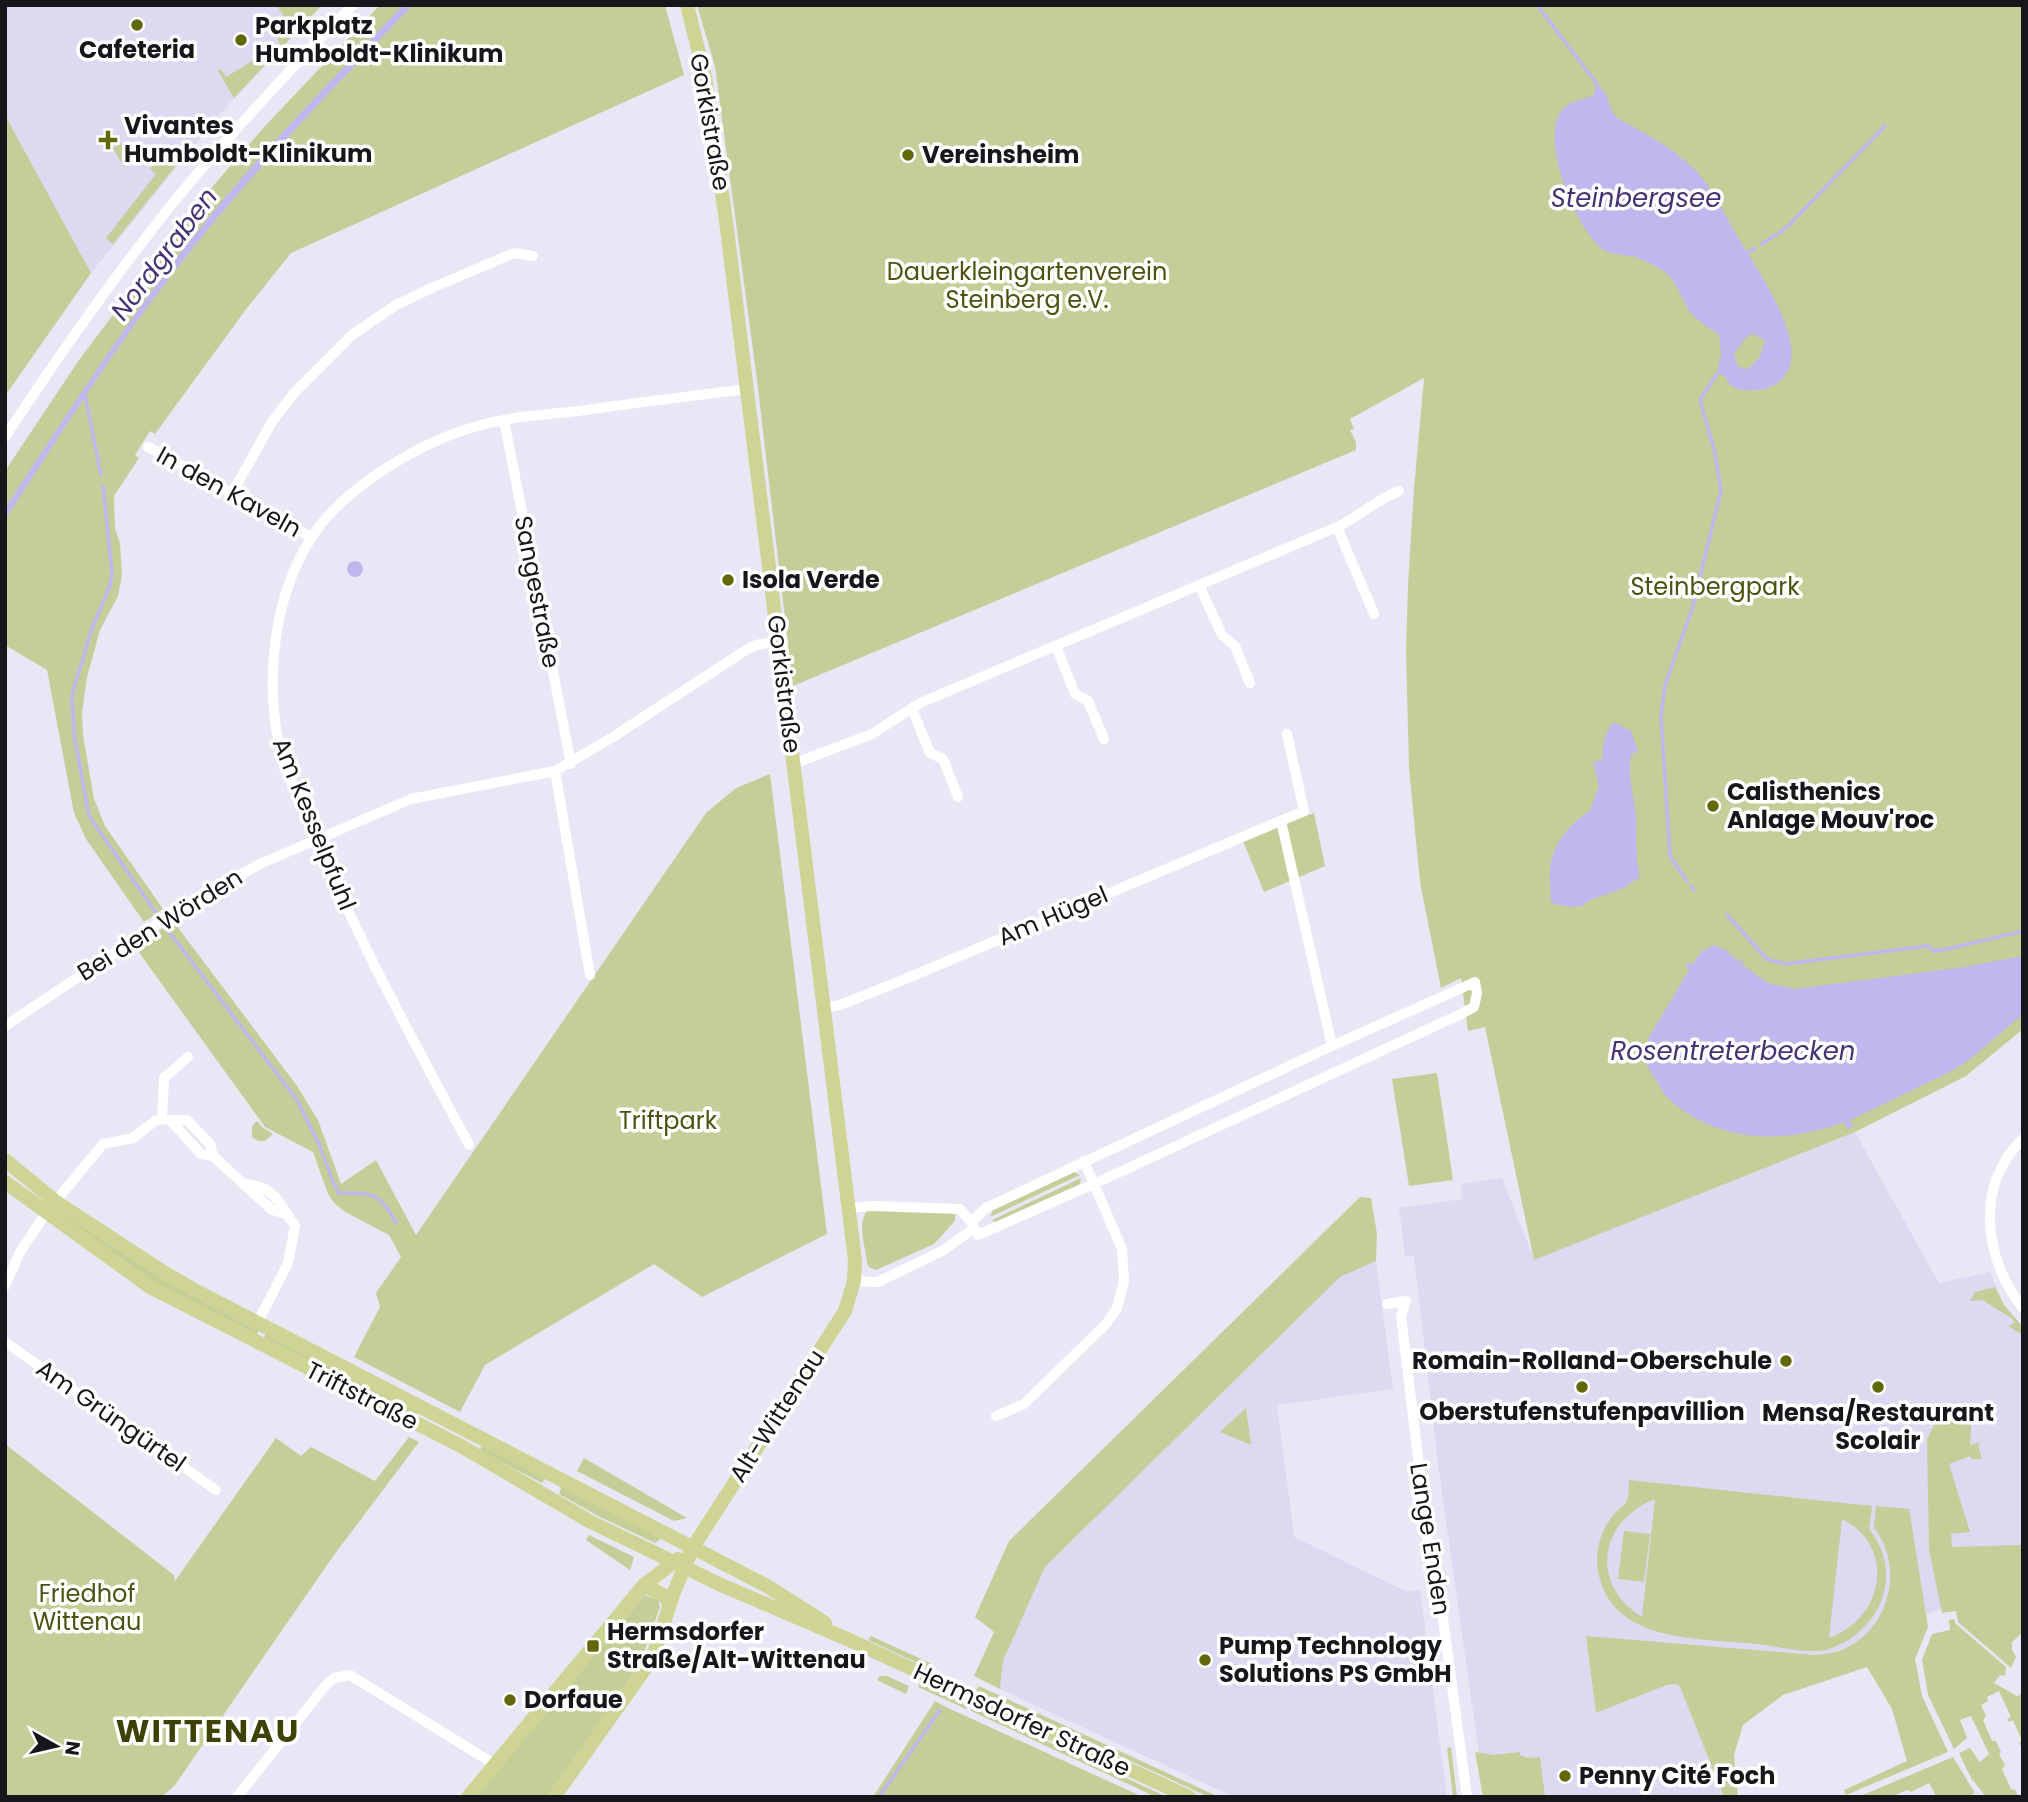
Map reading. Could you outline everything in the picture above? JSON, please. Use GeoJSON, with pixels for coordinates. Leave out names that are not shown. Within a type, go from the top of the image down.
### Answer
{"type":"FeatureCollection","features":[{"type":"Feature","properties":{"kind":"main road","name":"Gorkistraße"},"geometry":{"type":"LineString","coordinates":[[687,5],[705,77],[747,389],[849,1208],[855,1260],[854,1281]]}},
{"type":"Feature","properties":{"kind":"main road","name":"Triftstraße"},"geometry":{"type":"LineString","coordinates":[[5,1160],[55,1201],[165,1273],[693,1547]]}},
{"type":"Feature","properties":{"kind":"main road","name":"Triftstraße"},"geometry":{"type":"LineString","coordinates":[[5,1182],[150,1287],[459,1445],[545,1496],[679,1565]]}},
{"type":"Feature","properties":{"kind":"main road","name":"Alt-Wittenau"},"geometry":{"type":"LineString","coordinates":[[468,1797],[644,1585],[679,1565],[693,1547],[845,1311],[854,1281]]}},
{"type":"Feature","properties":{"kind":"main road"},"geometry":{"type":"LineString","coordinates":[[459,1445],[467,1429]]}},
{"type":"Feature","properties":{"kind":"main road"},"geometry":{"type":"LineString","coordinates":[[545,1496],[557,1476]]}},
{"type":"Feature","properties":{"kind":"main road","name":"Hermsdorfer Straße"},"geometry":{"type":"LineString","coordinates":[[693,1547],[767,1586],[854,1642]]}},
{"type":"Feature","properties":{"kind":"main road"},"geometry":{"type":"LineString","coordinates":[[554,1797],[645,1669],[655,1650],[679,1565]]}},
{"type":"Feature","properties":{"kind":"main road","name":"Hermsdorfer Straße"},"geometry":{"type":"LineString","coordinates":[[679,1565],[775,1610],[854,1642],[1189,1797]]}},
{"type":"Feature","properties":{"kind":"main road"},"geometry":{"type":"LineString","coordinates":[[644,1585],[663,1595],[670,1604]]}},
{"type":"Feature","properties":{"kind":"street"},"geometry":{"type":"LineString","coordinates":[[5,437],[92,310],[181,194],[272,90],[353,5]]}},
{"type":"Feature","properties":{"kind":"street"},"geometry":{"type":"LineString","coordinates":[[232,493],[272,422],[293,394],[352,335],[396,305],[434,286],[514,253],[533,256]]}},
{"type":"Feature","properties":{"kind":"street","name":"Am Kesselpfuhl"},"geometry":{"type":"LineString","coordinates":[[469,1145],[378,973],[281,754],[274,686],[282,610],[293,573],[311,537],[344,502],[399,460],[445,437],[504,420],[747,389]]}},
{"type":"Feature","properties":{"kind":"street","name":"Sangestraße"},"geometry":{"type":"LineString","coordinates":[[504,420],[571,764]]}},
{"type":"Feature","properties":{"kind":"street","name":"In den Kaveln"},"geometry":{"type":"LineString","coordinates":[[148,447],[311,537]]}},
{"type":"Feature","properties":{"kind":"street"},"geometry":{"type":"LineString","coordinates":[[793,762],[872,734],[920,703],[1337,527],[1354,519],[1378,499],[1399,491]]}},
{"type":"Feature","properties":{"kind":"street"},"geometry":{"type":"LineString","coordinates":[[1337,527],[1374,614]]}},
{"type":"Feature","properties":{"kind":"street"},"geometry":{"type":"LineString","coordinates":[[1199,585],[1222,635],[1235,646],[1250,683]]}},
{"type":"Feature","properties":{"kind":"street","name":"Bei den Wörden"},"geometry":{"type":"LineString","coordinates":[[5,1026],[193,900],[262,863],[411,799],[555,771],[571,764],[746,650],[756,645],[779,641]]}},
{"type":"Feature","properties":{"kind":"street"},"geometry":{"type":"LineString","coordinates":[[1056,646],[1075,694],[1088,701],[1104,739]]}},
{"type":"Feature","properties":{"kind":"street"},"geometry":{"type":"LineString","coordinates":[[912,709],[930,753],[943,759],[958,797]]}},
{"type":"Feature","properties":{"kind":"street"},"geometry":{"type":"LineString","coordinates":[[1287,734],[1304,811],[1281,821],[1332,1046]]}},
{"type":"Feature","properties":{"kind":"street"},"geometry":{"type":"LineString","coordinates":[[555,771],[590,975]]}},
{"type":"Feature","properties":{"kind":"street","name":"Am Hügel"},"geometry":{"type":"LineString","coordinates":[[824,1008],[840,1005],[1281,821]]}},
{"type":"Feature","properties":{"kind":"street"},"geometry":{"type":"LineString","coordinates":[[849,1208],[873,1206],[960,1209],[972,1225],[978,1235],[1094,1184],[1474,1007],[1477,993],[1475,982],[986,1208],[972,1225],[942,1251],[878,1282],[854,1281]]}},
{"type":"Feature","properties":{"kind":"street"},"geometry":{"type":"LineString","coordinates":[[1315,1055],[1325,1076]]}},
{"type":"Feature","properties":{"kind":"street"},"geometry":{"type":"LineString","coordinates":[[188,1057],[164,1078],[166,1120],[201,1154],[213,1156],[272,1210],[287,1214],[295,1226],[288,1263],[258,1322]]}},
{"type":"Feature","properties":{"kind":"street"},"geometry":{"type":"LineString","coordinates":[[5,1286],[20,1252],[46,1213],[103,1144],[133,1138],[155,1121],[166,1120]]}},
{"type":"Feature","properties":{"kind":"street"},"geometry":{"type":"LineString","coordinates":[[2023,1139],[2002,1164],[1994,1183],[1991,1201],[1996,1262],[2002,1278],[2023,1308]]}},
{"type":"Feature","properties":{"kind":"street"},"geometry":{"type":"LineString","coordinates":[[996,1416],[1024,1404],[1106,1324],[1117,1308],[1124,1281],[1122,1249],[1084,1161]]}},
{"type":"Feature","properties":{"kind":"street","name":"Lange Enden"},"geometry":{"type":"LineString","coordinates":[[1387,1304],[1406,1301],[1401,1316],[1413,1422],[1430,1557],[1436,1567],[1467,1797]]}},
{"type":"Feature","properties":{"kind":"street","name":"Am Grüngürtel"},"geometry":{"type":"LineString","coordinates":[[5,1342],[216,1490]]}},
{"type":"Feature","properties":{"kind":"street"},"geometry":{"type":"LineString","coordinates":[[237,1797],[325,1686],[334,1678],[350,1675],[494,1765]]}},
{"type":"Feature","properties":{"kind":"shaded area","name":"Vivantes Humboldt-Klinikum"},"geometry":{"type":"Polygon","coordinates":[[[5,5],[322,5],[218,116],[91,273],[5,115],[5,5]]]}},
{"type":"Feature","properties":{"kind":"shaded area","name":"Romain-Rolland-Oberschule"},"geometry":{"type":"Polygon","coordinates":[[[1855,1132],[1939,1283],[1990,1272],[2004,1305],[2023,1327],[2023,1545],[1944,1607],[1891,1632],[1844,1649],[1817,1655],[1586,1636],[1596,1713],[1667,1685],[1676,1684],[1680,1687],[1724,1797],[1485,1797],[1438,1464],[1414,1256],[1405,1256],[1399,1208],[1462,1199],[1461,1184],[1502,1178],[1534,1259],[1855,1132]]]}},
{"type":"Feature","properties":{"kind":"shaded area"},"geometry":{"type":"Polygon","coordinates":[[[1376,1261],[1393,1389],[1277,1405],[1294,1537],[1407,1592],[1420,1590],[1447,1797],[1234,1797],[1000,1689],[1003,1661],[1045,1567],[1340,1277],[1376,1261]]]}},
{"type":"Feature","properties":{"kind":"green space"},"geometry":{"type":"Polygon","coordinates":[[[322,5],[234,98],[218,71],[221,69],[226,77],[280,44],[276,36],[290,27],[278,7],[322,5]]]}},
{"type":"Feature","properties":{"kind":"green space"},"geometry":{"type":"Polygon","coordinates":[[[380,5],[665,5],[684,75],[291,253],[247,308],[155,434],[150,431],[135,455],[139,458],[114,496],[115,528],[120,544],[122,575],[118,596],[100,630],[87,677],[82,713],[94,799],[105,826],[163,909],[144,922],[86,839],[74,813],[47,670],[5,645],[5,471],[79,360],[193,209],[265,126],[380,5]]]}},
{"type":"Feature","properties":{"kind":"green space"},"geometry":{"type":"Polygon","coordinates":[[[697,5],[2023,5],[2023,1029],[1966,1076],[1855,1132],[1534,1260],[1485,1027],[1468,1031],[1461,978],[1441,988],[1420,882],[1409,768],[1406,651],[1414,489],[1424,378],[1350,419],[1356,450],[793,686],[757,380],[715,66],[697,5]]]}},
{"type":"Feature","properties":{"kind":"green space"},"geometry":{"type":"Polygon","coordinates":[[[5,115],[91,273],[5,396],[5,115]]]}},
{"type":"Feature","properties":{"kind":"green space"},"geometry":{"type":"Polygon","coordinates":[[[121,143],[132,162],[124,167],[113,148],[121,143]]]}},
{"type":"Feature","properties":{"kind":"green space"},"geometry":{"type":"Polygon","coordinates":[[[144,147],[153,148],[175,167],[113,244],[106,238],[156,174],[150,169],[154,164],[148,155],[139,161],[139,152],[144,147]]]}},
{"type":"Feature","properties":{"kind":"green space","name":"Triftpark"},"geometry":{"type":"Polygon","coordinates":[[[770,774],[827,1234],[702,1297],[654,1264],[485,1365],[460,1412],[354,1357],[380,1307],[376,1293],[401,1257],[389,1235],[345,1212],[334,1203],[328,1194],[313,1152],[265,1127],[135,947],[173,921],[297,1086],[318,1120],[341,1184],[376,1160],[416,1235],[706,813],[736,788],[770,774]]]}},
{"type":"Feature","properties":{"kind":"green space"},"geometry":{"type":"Polygon","coordinates":[[[1314,813],[1325,866],[1264,892],[1243,841],[1314,813]]]}},
{"type":"Feature","properties":{"kind":"green space"},"geometry":{"type":"Polygon","coordinates":[[[1437,1073],[1453,1180],[1409,1186],[1392,1079],[1437,1073]]]}},
{"type":"Feature","properties":{"kind":"green space"},"geometry":{"type":"Polygon","coordinates":[[[257,1121],[273,1134],[265,1141],[252,1137],[252,1126],[257,1121]]]}},
{"type":"Feature","properties":{"kind":"green space"},"geometry":{"type":"Polygon","coordinates":[[[1074,1172],[1080,1175],[990,1217],[993,1210],[1074,1172]]]}},
{"type":"Feature","properties":{"kind":"green space"},"geometry":{"type":"Polygon","coordinates":[[[1081,1178],[1080,1184],[995,1222],[992,1220],[1081,1178]]]}},
{"type":"Feature","properties":{"kind":"green space"},"geometry":{"type":"Polygon","coordinates":[[[1360,1197],[1371,1198],[1377,1234],[1376,1261],[1340,1277],[1045,1567],[1003,1661],[1000,1689],[974,1676],[994,1632],[975,1617],[1009,1541],[1360,1197]]]}},
{"type":"Feature","properties":{"kind":"green space"},"geometry":{"type":"Polygon","coordinates":[[[868,1210],[951,1213],[955,1214],[955,1221],[934,1244],[876,1270],[867,1263],[863,1235],[864,1215],[868,1210]]]}},
{"type":"Feature","properties":{"kind":"green space"},"geometry":{"type":"Polygon","coordinates":[[[56,1212],[259,1329],[256,1336],[161,1287],[56,1212]]]}},
{"type":"Feature","properties":{"kind":"green space"},"geometry":{"type":"Polygon","coordinates":[[[1995,1287],[2004,1305],[2023,1327],[2023,1335],[2008,1326],[2014,1323],[2013,1319],[1982,1300],[1970,1301],[1975,1292],[1995,1287]]]}},
{"type":"Feature","properties":{"kind":"green space"},"geometry":{"type":"Polygon","coordinates":[[[266,1333],[417,1410],[417,1417],[263,1340],[266,1333]]]}},
{"type":"Feature","properties":{"kind":"green space"},"geometry":{"type":"Polygon","coordinates":[[[1246,1408],[1251,1445],[1220,1432],[1246,1408]]]}},
{"type":"Feature","properties":{"kind":"green space"},"geometry":{"type":"Polygon","coordinates":[[[1972,1411],[1970,1445],[1981,1442],[1978,1446],[1982,1459],[1972,1459],[1970,1456],[1949,1464],[1970,1532],[1951,1534],[1952,1547],[2023,1545],[2023,1632],[2012,1642],[2016,1657],[2011,1668],[1958,1622],[1956,1611],[1942,1613],[1929,1549],[1927,1439],[1936,1421],[1972,1411]]]}},
{"type":"Feature","properties":{"kind":"green space","name":"Friedhof Wittenau"},"geometry":{"type":"Polygon","coordinates":[[[409,1437],[419,1442],[334,1555],[175,1785],[162,1797],[5,1797],[5,1444],[174,1575],[175,1581],[276,1438],[301,1456],[311,1447],[375,1481],[409,1437]]]}},
{"type":"Feature","properties":{"kind":"green space"},"geometry":{"type":"Polygon","coordinates":[[[481,1446],[546,1477],[542,1483],[480,1451],[481,1446]]]}},
{"type":"Feature","properties":{"kind":"green space"},"geometry":{"type":"Polygon","coordinates":[[[584,1458],[687,1518],[674,1521],[577,1471],[584,1458]]]}},
{"type":"Feature","properties":{"kind":"green space"},"geometry":{"type":"Polygon","coordinates":[[[1629,1480],[1872,1506],[1869,1529],[1880,1547],[1886,1583],[1873,1617],[1845,1642],[1820,1651],[1685,1638],[1639,1625],[1620,1612],[1606,1595],[1597,1563],[1603,1532],[1611,1518],[1627,1501],[1629,1480]],[[1655,1499],[1636,1509],[1622,1522],[1612,1537],[1608,1554],[1608,1571],[1614,1588],[1625,1603],[1642,1617],[1655,1499]],[[1842,1519],[1829,1638],[1848,1629],[1862,1615],[1872,1599],[1877,1582],[1877,1564],[1871,1546],[1859,1531],[1842,1519]]]}},
{"type":"Feature","properties":{"kind":"green space"},"geometry":{"type":"Polygon","coordinates":[[[562,1486],[663,1537],[655,1543],[598,1516],[559,1494],[562,1486]]]}},
{"type":"Feature","properties":{"kind":"green space"},"geometry":{"type":"Polygon","coordinates":[[[1876,1506],[1909,1509],[1928,1627],[1915,1659],[1922,1696],[1948,1752],[1846,1795],[1844,1790],[1907,1761],[1892,1709],[1867,1667],[1783,1695],[1743,1725],[1734,1755],[1738,1797],[1724,1797],[1680,1687],[1676,1684],[1667,1685],[1596,1713],[1586,1636],[1817,1655],[1841,1650],[1860,1640],[1882,1612],[1888,1595],[1889,1560],[1874,1528],[1876,1506]]]}},
{"type":"Feature","properties":{"kind":"green space"},"geometry":{"type":"Polygon","coordinates":[[[1624,1531],[1650,1534],[1644,1582],[1618,1579],[1624,1531]]]}},
{"type":"Feature","properties":{"kind":"green space"},"geometry":{"type":"Polygon","coordinates":[[[589,1535],[634,1557],[630,1570],[586,1540],[589,1535]]]}},
{"type":"Feature","properties":{"kind":"green space"},"geometry":{"type":"Polygon","coordinates":[[[645,1595],[658,1600],[660,1607],[640,1663],[549,1797],[476,1797],[645,1595]]]}},
{"type":"Feature","properties":{"kind":"green space"},"geometry":{"type":"Polygon","coordinates":[[[1954,1619],[1955,1623],[2006,1667],[2005,1676],[2000,1675],[1994,1683],[2017,1696],[2023,1693],[2022,1748],[2019,1743],[2022,1741],[2013,1720],[2009,1722],[2007,1719],[2011,1717],[1999,1691],[1987,1697],[1988,1701],[1981,1705],[1986,1716],[1983,1720],[1992,1741],[1996,1741],[2001,1752],[1999,1754],[2005,1765],[2002,1769],[2011,1789],[2015,1790],[2019,1797],[1986,1797],[1971,1778],[1959,1753],[1970,1748],[1980,1762],[1989,1754],[1971,1716],[1960,1720],[1967,1738],[1954,1749],[1928,1695],[1922,1660],[1932,1634],[1950,1630],[1949,1620],[1954,1619]]]}},
{"type":"Feature","properties":{"kind":"green space"},"geometry":{"type":"Polygon","coordinates":[[[871,1636],[930,1663],[929,1668],[868,1640],[871,1636]]]}},
{"type":"Feature","properties":{"kind":"green space"},"geometry":{"type":"Polygon","coordinates":[[[880,1676],[887,1676],[909,1686],[906,1694],[877,1680],[880,1676]]]}},
{"type":"Feature","properties":{"kind":"green space"},"geometry":{"type":"Polygon","coordinates":[[[920,1683],[968,1705],[966,1709],[918,1687],[920,1683]]]}},
{"type":"Feature","properties":{"kind":"green space"},"geometry":{"type":"Polygon","coordinates":[[[979,1686],[1219,1797],[1209,1797],[976,1690],[979,1686]]]}},
{"type":"Feature","properties":{"kind":"green space"},"geometry":{"type":"Polygon","coordinates":[[[935,1701],[946,1707],[1143,1797],[873,1797],[935,1701]]]}},
{"type":"Feature","properties":{"kind":"green space"},"geometry":{"type":"Polygon","coordinates":[[[973,1707],[1167,1797],[1156,1797],[971,1711],[973,1707]]]}},
{"type":"Feature","properties":{"kind":"green space"},"geometry":{"type":"Polygon","coordinates":[[[1451,1747],[1457,1797],[1453,1797],[1447,1748],[1451,1747]]]}},
{"type":"Feature","properties":{"kind":"green space"},"geometry":{"type":"Polygon","coordinates":[[[1475,1752],[1494,1755],[1520,1752],[1520,1755],[1528,1758],[1540,1757],[1545,1797],[1483,1797],[1475,1752]]]}},
{"type":"Feature","properties":{"kind":"green space"},"geometry":{"type":"Polygon","coordinates":[[[1953,1757],[1975,1793],[1968,1797],[1936,1796],[1929,1783],[1911,1792],[1907,1790],[1891,1797],[1858,1797],[1953,1757]]]}},
{"type":"Feature","properties":{"kind":"water"},"geometry":{"type":"Polygon","coordinates":[[[403,5],[413,5],[263,165],[155,296],[5,520],[5,508],[96,371],[168,270],[217,207],[269,148],[403,5]]]}},
{"type":"Feature","properties":{"kind":"water","name":"Steinbergsee"},"geometry":{"type":"Polygon","coordinates":[[[1597,84],[1605,93],[1617,118],[1676,153],[1700,175],[1712,192],[1768,288],[1787,328],[1791,347],[1790,364],[1783,378],[1774,385],[1759,390],[1741,390],[1733,387],[1725,376],[1721,374],[1716,377],[1721,353],[1719,335],[1690,312],[1671,279],[1643,260],[1604,250],[1593,240],[1572,205],[1557,161],[1555,140],[1556,122],[1563,109],[1569,104],[1593,96],[1597,84]],[[1752,333],[1743,341],[1734,354],[1737,365],[1747,370],[1759,358],[1765,340],[1752,333]]]}},
{"type":"Feature","properties":{"kind":"water"},"geometry":{"type":"Polygon","coordinates":[[[352,561],[358,561],[363,569],[361,575],[352,577],[347,572],[347,566],[352,561]]]}},
{"type":"Feature","properties":{"kind":"water"},"geometry":{"type":"Polygon","coordinates":[[[1614,722],[1631,731],[1638,751],[1631,755],[1630,771],[1640,877],[1624,888],[1590,900],[1582,906],[1568,907],[1551,903],[1551,860],[1558,843],[1569,828],[1590,811],[1599,785],[1593,762],[1603,760],[1604,740],[1614,722]]]}},
{"type":"Feature","properties":{"kind":"water","name":"Rosentreterbecken"},"geometry":{"type":"Polygon","coordinates":[[[1713,945],[1726,950],[1739,962],[1744,960],[1741,964],[1768,983],[1795,989],[1964,967],[2023,956],[2023,1014],[1969,1060],[1950,1072],[1850,1120],[1853,1127],[1847,1129],[1844,1122],[1799,1134],[1776,1136],[1730,1132],[1688,1114],[1669,1099],[1643,1061],[1646,1059],[1649,1037],[1689,970],[1687,963],[1693,964],[1700,953],[1713,945]]]}},
{"type":"Feature","properties":{"kind":"waterway"},"geometry":{"type":"LineString","coordinates":[[1537,5],[1597,84],[1597,88]]}},
{"type":"Feature","properties":{"kind":"waterway"},"geometry":{"type":"LineString","coordinates":[[1762,244],[1786,228],[1885,126]]}},
{"type":"Feature","properties":{"kind":"waterway"},"geometry":{"type":"LineString","coordinates":[[1745,254],[1755,248]]}},
{"type":"Feature","properties":{"kind":"waterway"},"geometry":{"type":"LineString","coordinates":[[1687,881],[1670,856],[1661,717],[1665,685],[1692,609],[1721,491],[1715,453],[1700,400],[1716,375]]}},
{"type":"Feature","properties":{"kind":"waterway"},"geometry":{"type":"LineString","coordinates":[[85,395],[101,475]]}},
{"type":"Feature","properties":{"kind":"waterway"},"geometry":{"type":"LineString","coordinates":[[103,486],[112,572],[110,586],[92,628],[72,695],[74,734],[89,816],[156,913]]}},
{"type":"Feature","properties":{"kind":"waterway"},"geometry":{"type":"LineString","coordinates":[[1691,886],[1694,890]]}},
{"type":"Feature","properties":{"kind":"waterway"},"geometry":{"type":"LineString","coordinates":[[1727,915],[1767,959],[1785,964],[1928,946],[1934,951],[1943,950],[2023,931]]}},
{"type":"Feature","properties":{"kind":"waterway"},"geometry":{"type":"LineString","coordinates":[[167,929],[297,1100],[339,1193],[374,1196],[385,1205],[396,1223]]}},
{"type":"Feature","properties":{"kind":"waterway"},"geometry":{"type":"LineString","coordinates":[[879,1797],[940,1710]]}},
{"type":"Feature","properties":{"kind":"place","name":"Cafeteria"},"geometry":{"type":"Point","coordinates":[137,25]}},
{"type":"Feature","properties":{"kind":"place","name":"Parkplatz Humboldt-Klinikum"},"geometry":{"type":"Point","coordinates":[241,40]}},
{"type":"Feature","properties":{"kind":"place","name":"Vivantes Humboldt-Klinikum"},"geometry":{"type":"Point","coordinates":[108,140]}},
{"type":"Feature","properties":{"kind":"place","name":"Vereinsheim"},"geometry":{"type":"Point","coordinates":[908,155]}},
{"type":"Feature","properties":{"kind":"place","name":"Isola Verde"},"geometry":{"type":"Point","coordinates":[728,580]}},
{"type":"Feature","properties":{"kind":"place","name":"Calisthenics Anlage Mouv'roc"},"geometry":{"type":"Point","coordinates":[1713,806]}},
{"type":"Feature","properties":{"kind":"place","name":"Romain-Rolland-Oberschule"},"geometry":{"type":"Point","coordinates":[1786,1361]}},
{"type":"Feature","properties":{"kind":"place","name":"Oberstufenstufenpavillion"},"geometry":{"type":"Point","coordinates":[1582,1387]}},
{"type":"Feature","properties":{"kind":"place","name":"Mensa/Restaurant Scolair"},"geometry":{"type":"Point","coordinates":[1878,1387]}},
{"type":"Feature","properties":{"kind":"place","name":"Hermsdorfer Straße/Alt-Wittenau"},"geometry":{"type":"Point","coordinates":[593,1646]}},
{"type":"Feature","properties":{"kind":"place","name":"Pump Technology Solutions PS GmbH"},"geometry":{"type":"Point","coordinates":[1205,1660]}},
{"type":"Feature","properties":{"kind":"place","name":"Dorfaue"},"geometry":{"type":"Point","coordinates":[510,1700]}},
{"type":"Feature","properties":{"kind":"place","name":"Penny Cité Foch"},"geometry":{"type":"Point","coordinates":[1565,1776]}},
{"type":"Feature","properties":{"kind":"district","name":"WITTENAU"},"geometry":{"type":"Point","coordinates":[208,1731]}},
{"type":"Feature","properties":{"kind":"water label","name":"Nordgraben"},"geometry":{"type":"Point","coordinates":[164,254]}},
{"type":"Feature","properties":{"kind":"park label","name":"Dauerkleingartenverein Steinberg e.V."},"geometry":{"type":"Point","coordinates":[1027,286]}},
{"type":"Feature","properties":{"kind":"park label","name":"Steinbergpark"},"geometry":{"type":"Point","coordinates":[1715,587]}}]}
